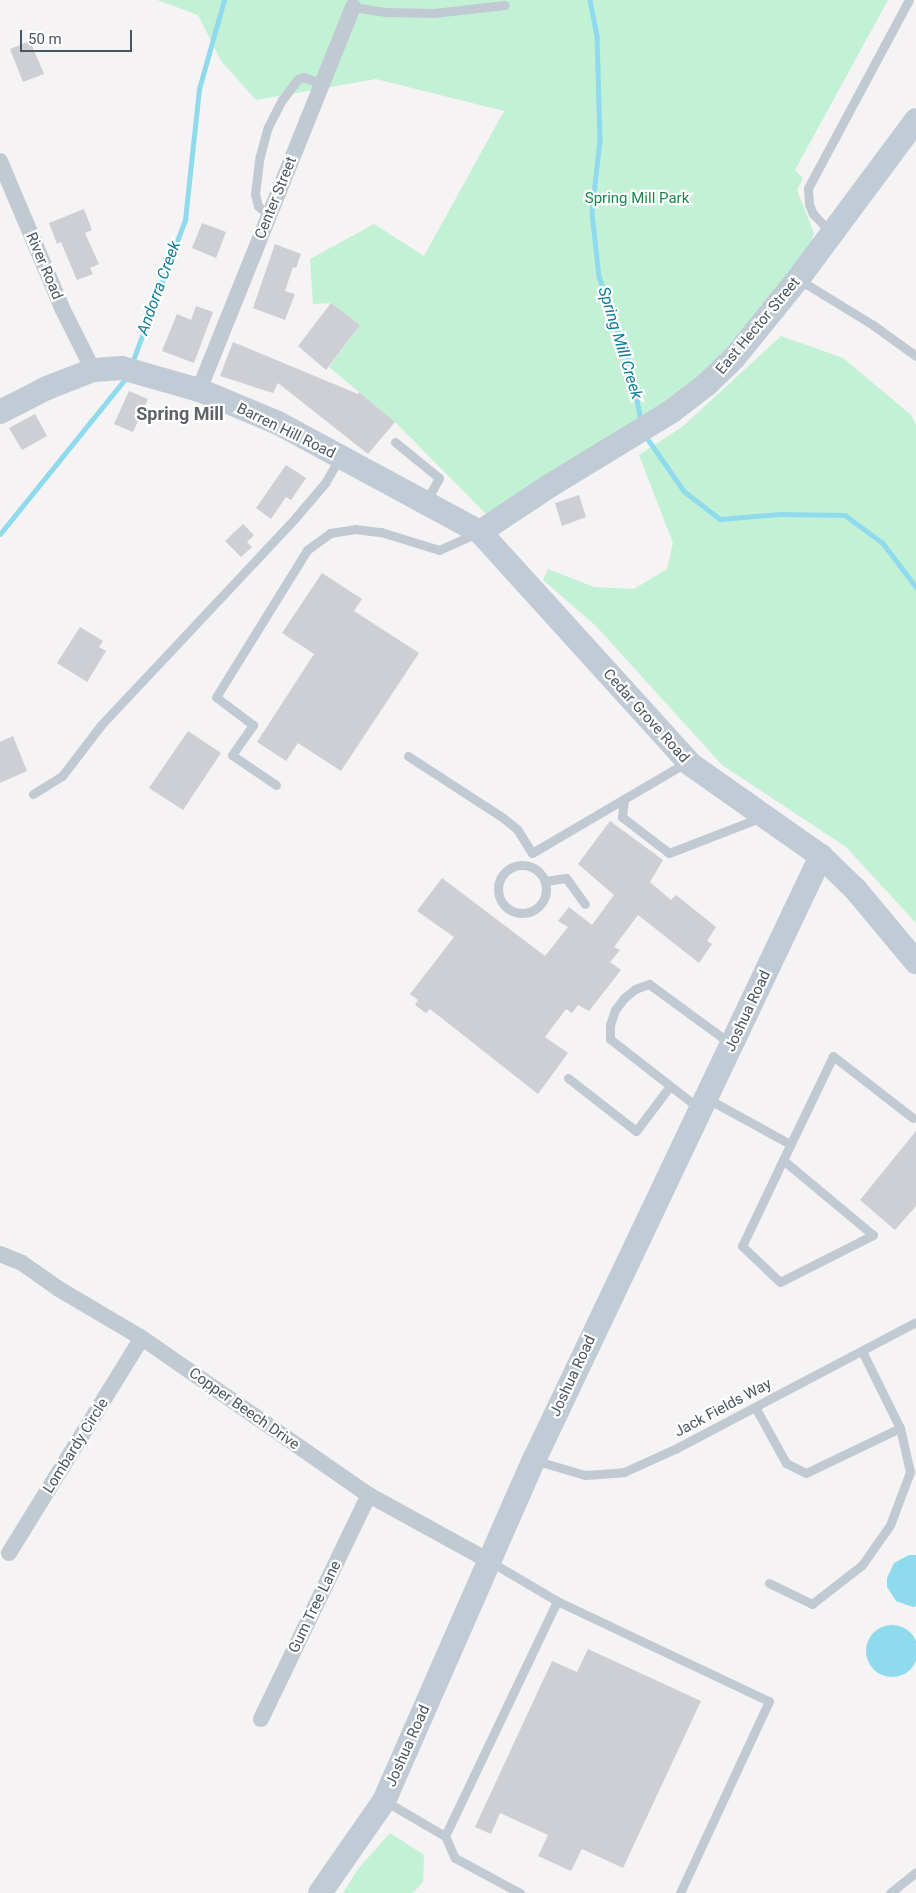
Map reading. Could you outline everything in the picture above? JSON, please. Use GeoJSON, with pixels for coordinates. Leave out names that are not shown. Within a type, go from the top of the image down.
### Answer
{"type":"FeatureCollection","features":[{"type":"Feature","properties":{"kind":"main road","name":"East Hector Street"},"geometry":{"type":"LineString","coordinates":[[480,532],[550,485],[618,446],[672,411],[707,384],[734,358],[798,279],[916,120]]}},
{"type":"Feature","properties":{"kind":"main road","name":"Barren Hill Road"},"geometry":{"type":"LineString","coordinates":[[0,412],[47,388],[93,370],[113,367],[147,375],[199,390],[278,423],[480,532]]}},
{"type":"Feature","properties":{"kind":"main road","name":"Cedar Grove Road"},"geometry":{"type":"LineString","coordinates":[[480,532],[688,762],[821,856],[856,890],[916,962]]}},
{"type":"Feature","properties":{"kind":"main road","name":"Joshua Road"},"geometry":{"type":"LineString","coordinates":[[320,1893],[384,1801],[491,1562],[534,1460],[821,856]]}},
{"type":"Feature","properties":{"kind":"street","name":"Center Street"},"geometry":{"type":"LineString","coordinates":[[199,390],[354,3]]}},
{"type":"Feature","properties":{"kind":"street","name":"River Road"},"geometry":{"type":"LineString","coordinates":[[0,161],[63,310],[93,370]]}},
{"type":"Feature","properties":{"kind":"street","name":"Copper Beech Drive"},"geometry":{"type":"LineString","coordinates":[[0,1254],[22,1263],[59,1289],[142,1338],[369,1495],[491,1562]]}},
{"type":"Feature","properties":{"kind":"street","name":"Lombardy Circle"},"geometry":{"type":"LineString","coordinates":[[9,1553],[142,1338]]}},
{"type":"Feature","properties":{"kind":"street","name":"Gum Tree Lane"},"geometry":{"type":"LineString","coordinates":[[261,1719],[369,1495]]}},
{"type":"Feature","properties":{"kind":"lane"},"geometry":{"type":"LineString","coordinates":[[832,234],[813,214],[809,204],[808,188],[909,0]]}},
{"type":"Feature","properties":{"kind":"lane"},"geometry":{"type":"LineString","coordinates":[[354,3],[386,12],[434,13],[505,5]]}},
{"type":"Feature","properties":{"kind":"lane"},"geometry":{"type":"LineString","coordinates":[[269,215],[258,206],[254,194],[260,156],[268,127],[282,100],[298,79],[304,76],[322,84]]}},
{"type":"Feature","properties":{"kind":"lane"},"geometry":{"type":"LineString","coordinates":[[798,279],[873,326],[916,356]]}},
{"type":"Feature","properties":{"kind":"lane"},"geometry":{"type":"LineString","coordinates":[[395,442],[439,478],[425,503]]}},
{"type":"Feature","properties":{"kind":"lane"},"geometry":{"type":"LineString","coordinates":[[33,794],[62,776],[101,725],[326,483],[340,457]]}},
{"type":"Feature","properties":{"kind":"lane"},"geometry":{"type":"LineString","coordinates":[[276,785],[232,755],[253,725],[216,697],[307,550],[330,533],[355,529],[381,532],[439,550],[480,532]]}},
{"type":"Feature","properties":{"kind":"lane"},"geometry":{"type":"LineString","coordinates":[[408,756],[502,817],[517,829],[532,853],[529,866]]}},
{"type":"Feature","properties":{"kind":"lane"},"geometry":{"type":"LineString","coordinates":[[532,853],[688,762]]}},
{"type":"Feature","properties":{"kind":"lane"},"geometry":{"type":"LineString","coordinates":[[624,799],[622,816],[668,853],[765,816]]}},
{"type":"Feature","properties":{"kind":"lane"},"geometry":{"type":"LineString","coordinates":[[514,866],[529,866],[536,869],[545,881],[545,896],[536,908],[522,913],[508,909],[499,897],[499,882],[502,875],[514,866]]}},
{"type":"Feature","properties":{"kind":"lane"},"geometry":{"type":"LineString","coordinates":[[545,881],[566,878],[585,904]]}},
{"type":"Feature","properties":{"kind":"lane"},"geometry":{"type":"LineString","coordinates":[[732,1044],[649,984],[635,989],[624,998],[615,1010],[610,1024],[610,1039],[670,1086],[703,1104],[790,1144]]}},
{"type":"Feature","properties":{"kind":"lane"},"geometry":{"type":"LineString","coordinates":[[783,1160],[873,1235],[780,1282],[742,1246],[790,1144],[833,1056],[913,1118]]}},
{"type":"Feature","properties":{"kind":"lane"},"geometry":{"type":"LineString","coordinates":[[568,1078],[636,1130],[670,1086]]}},
{"type":"Feature","properties":{"kind":"lane","name":"Jack Fields Way"},"geometry":{"type":"LineString","coordinates":[[534,1460],[585,1476],[624,1472],[674,1449],[916,1322]]}},
{"type":"Feature","properties":{"kind":"lane"},"geometry":{"type":"LineString","coordinates":[[769,1583],[812,1604],[862,1566],[890,1525],[913,1475],[900,1428],[862,1351]]}},
{"type":"Feature","properties":{"kind":"lane"},"geometry":{"type":"LineString","coordinates":[[755,1407],[786,1463],[806,1473],[900,1428]]}},
{"type":"Feature","properties":{"kind":"lane"},"geometry":{"type":"LineString","coordinates":[[491,1562],[557,1601],[769,1701],[680,1893]]}},
{"type":"Feature","properties":{"kind":"lane"},"geometry":{"type":"LineString","coordinates":[[445,1836],[557,1601]]}},
{"type":"Feature","properties":{"kind":"lane"},"geometry":{"type":"LineString","coordinates":[[384,1801],[445,1836],[456,1858],[520,1893]]}},
{"type":"Feature","properties":{"kind":"lane"},"geometry":{"type":"LineString","coordinates":[[890,1893],[916,1872]]}},
{"type":"Feature","properties":{"kind":"green space","name":"Spring Mill Park"},"geometry":{"type":"Polygon","coordinates":[[[157,0],[888,0],[795,170],[803,178],[797,190],[814,233],[798,279],[734,358],[494,522],[395,422],[329,367],[360,325],[331,303],[313,304],[310,259],[374,224],[424,256],[504,111],[376,79],[256,100],[221,61],[198,15],[157,0]]]}},
{"type":"Feature","properties":{"kind":"green space"},"geometry":{"type":"Polygon","coordinates":[[[781,336],[843,358],[911,415],[916,425],[916,923],[846,847],[722,765],[596,626],[543,580],[548,569],[594,587],[634,589],[667,569],[673,543],[639,455],[682,427],[781,336]]]}},
{"type":"Feature","properties":{"kind":"green space"},"geometry":{"type":"Polygon","coordinates":[[[390,1833],[424,1855],[423,1882],[413,1893],[343,1893],[358,1869],[390,1833]]]}},
{"type":"Feature","properties":{"kind":"water"},"geometry":{"type":"Polygon","coordinates":[[[909,1555],[916,1555],[916,1606],[913,1607],[896,1601],[887,1587],[887,1578],[894,1563],[909,1555]]]}},
{"type":"Feature","properties":{"kind":"water"},"geometry":{"type":"Polygon","coordinates":[[[887,1625],[897,1625],[911,1632],[918,1646],[918,1656],[911,1670],[897,1677],[887,1677],[877,1673],[870,1666],[866,1656],[866,1646],[870,1636],[877,1629],[887,1625]]]}},
{"type":"Feature","properties":{"kind":"building"},"geometry":{"type":"Polygon","coordinates":[[[30,41],[44,74],[23,82],[10,49],[30,41]]]}},
{"type":"Feature","properties":{"kind":"building"},"geometry":{"type":"Polygon","coordinates":[[[84,209],[92,230],[85,233],[99,264],[90,268],[93,274],[77,280],[61,242],[57,244],[49,223],[84,209]]]}},
{"type":"Feature","properties":{"kind":"building"},"geometry":{"type":"Polygon","coordinates":[[[202,223],[226,232],[216,258],[192,248],[202,223]]]}},
{"type":"Feature","properties":{"kind":"building"},"geometry":{"type":"Polygon","coordinates":[[[275,244],[301,254],[296,268],[293,267],[285,291],[295,294],[285,320],[253,308],[275,244]]]}},
{"type":"Feature","properties":{"kind":"building"},"geometry":{"type":"Polygon","coordinates":[[[331,303],[360,325],[326,370],[298,346],[331,303]]]}},
{"type":"Feature","properties":{"kind":"building"},"geometry":{"type":"Polygon","coordinates":[[[196,306],[213,312],[194,363],[162,351],[177,314],[191,320],[196,306]]]}},
{"type":"Feature","properties":{"kind":"building"},"geometry":{"type":"Polygon","coordinates":[[[233,342],[358,394],[359,392],[395,422],[368,454],[278,383],[273,393],[220,376],[233,342]]]}},
{"type":"Feature","properties":{"kind":"building"},"geometry":{"type":"Polygon","coordinates":[[[129,391],[148,399],[133,432],[114,424],[129,391]]]}},
{"type":"Feature","properties":{"kind":"building"},"geometry":{"type":"Polygon","coordinates":[[[35,414],[47,436],[22,450],[9,428],[35,414]]]}},
{"type":"Feature","properties":{"kind":"building"},"geometry":{"type":"Polygon","coordinates":[[[286,465],[306,478],[291,500],[286,497],[271,519],[256,508],[286,465]]]}},
{"type":"Feature","properties":{"kind":"building"},"geometry":{"type":"Polygon","coordinates":[[[579,495],[586,517],[562,526],[555,503],[579,495]]]}},
{"type":"Feature","properties":{"kind":"building"},"geometry":{"type":"Polygon","coordinates":[[[243,524],[254,535],[247,542],[252,547],[241,557],[225,541],[243,524]]]}},
{"type":"Feature","properties":{"kind":"building"},"geometry":{"type":"Polygon","coordinates":[[[322,573],[362,599],[354,611],[419,653],[341,771],[298,743],[286,761],[257,742],[314,654],[282,633],[322,573]]]}},
{"type":"Feature","properties":{"kind":"building"},"geometry":{"type":"Polygon","coordinates":[[[80,627],[103,641],[99,647],[106,651],[87,682],[57,663],[80,627]]]}},
{"type":"Feature","properties":{"kind":"building"},"geometry":{"type":"Polygon","coordinates":[[[188,731],[221,753],[183,810],[149,788],[188,731]]]}},
{"type":"Feature","properties":{"kind":"building"},"geometry":{"type":"Polygon","coordinates":[[[13,736],[27,771],[0,783],[0,742],[13,736]]]}},
{"type":"Feature","properties":{"kind":"building"},"geometry":{"type":"Polygon","coordinates":[[[610,821],[663,860],[650,882],[671,900],[676,895],[716,927],[707,941],[712,944],[699,963],[638,915],[614,947],[620,950],[610,962],[621,970],[589,1011],[578,1005],[572,1013],[566,1009],[545,1037],[568,1053],[538,1094],[430,1009],[426,1013],[415,1005],[418,1000],[410,994],[454,937],[417,911],[442,878],[545,956],[568,927],[558,921],[569,907],[592,925],[614,895],[578,864],[610,821]]]}},
{"type":"Feature","properties":{"kind":"building"},"geometry":{"type":"Polygon","coordinates":[[[916,1131],[916,1206],[895,1230],[860,1200],[916,1131]]]}},
{"type":"Feature","properties":{"kind":"building"},"geometry":{"type":"Polygon","coordinates":[[[588,1649],[701,1701],[623,1868],[582,1849],[571,1871],[538,1856],[548,1835],[500,1813],[491,1834],[475,1827],[552,1661],[577,1672],[588,1649]]]}},
{"type":"Feature","properties":{"kind":"waterway","name":"Andorra Creek"},"geometry":{"type":"LineString","coordinates":[[132,363],[185,220],[199,89],[224,0]]}},
{"type":"Feature","properties":{"kind":"waterway","name":"Spring Mill Creek"},"geometry":{"type":"LineString","coordinates":[[590,0],[597,37],[600,140],[592,213],[599,276],[632,373],[641,421]]}},
{"type":"Feature","properties":{"kind":"waterway","name":"Andorra Creek"},"geometry":{"type":"LineString","coordinates":[[0,534],[126,378]]}},
{"type":"Feature","properties":{"kind":"waterway","name":"Spring Mill Creek"},"geometry":{"type":"LineString","coordinates":[[645,435],[684,491],[720,519],[780,514],[845,515],[883,543],[916,587]]}},
{"type":"Feature","properties":{"kind":"district","name":"Spring Mill"},"geometry":{"type":"Point","coordinates":[180,414]}}]}
